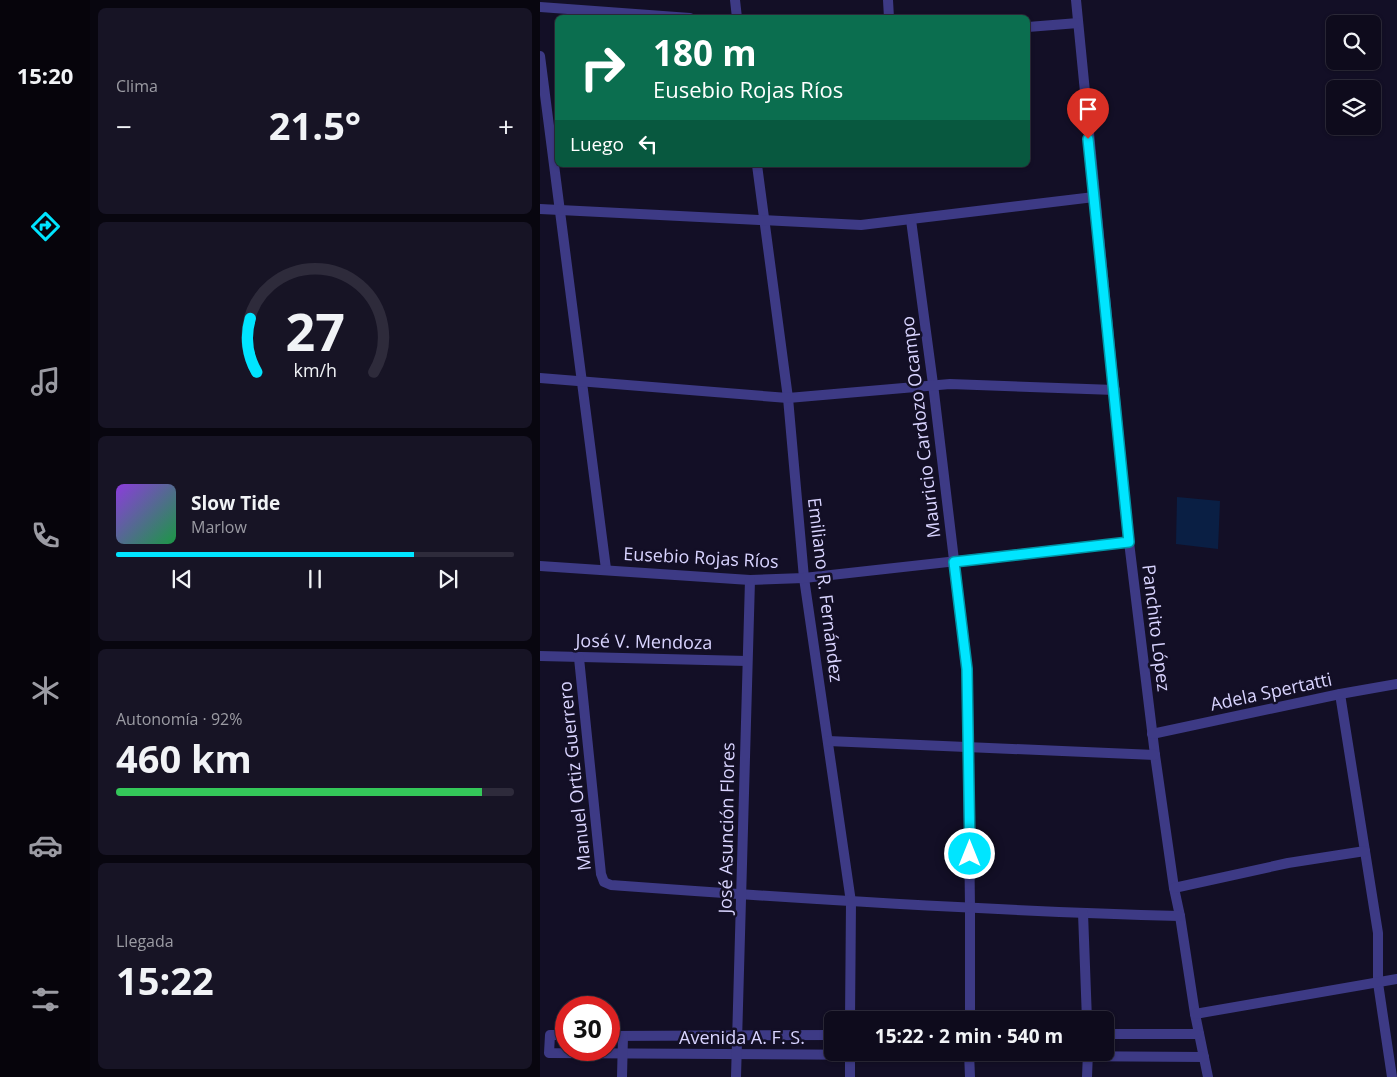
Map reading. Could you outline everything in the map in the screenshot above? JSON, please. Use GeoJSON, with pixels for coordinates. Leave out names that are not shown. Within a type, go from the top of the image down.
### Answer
{"type":"FeatureCollection","features":[{"type":"Feature","properties":{"kind":"street"},"geometry":{"type":"LineString","coordinates":[[735,0],[737,15]]}},
{"type":"Feature","properties":{"kind":"street"},"geometry":{"type":"LineString","coordinates":[[888,0],[889,15]]}},
{"type":"Feature","properties":{"kind":"street","name":"Panchito López"},"geometry":{"type":"LineString","coordinates":[[1076,0],[1129,542],[1152,734],[1174,888],[1195,1014],[1208,1077]]}},
{"type":"Feature","properties":{"kind":"street"},"geometry":{"type":"LineString","coordinates":[[540,8],[645,15]]}},
{"type":"Feature","properties":{"kind":"street"},"geometry":{"type":"LineString","coordinates":[[1030,27],[1078,23]]}},
{"type":"Feature","properties":{"kind":"street"},"geometry":{"type":"LineString","coordinates":[[540,56],[606,569]]}},
{"type":"Feature","properties":{"kind":"street","name":"Emiliano R. Fernández"},"geometry":{"type":"LineString","coordinates":[[757,167],[788,398],[804,578],[851,902],[850,1011]]}},
{"type":"Feature","properties":{"kind":"street"},"geometry":{"type":"LineString","coordinates":[[540,209],[861,225],[1094,197]]}},
{"type":"Feature","properties":{"kind":"street","name":"Mauricio Cardozo Ocampo"},"geometry":{"type":"LineString","coordinates":[[911,220],[934,384],[967,669],[970,1011]]}},
{"type":"Feature","properties":{"kind":"street"},"geometry":{"type":"LineString","coordinates":[[540,378],[788,398],[934,384],[1115,390]]}},
{"type":"Feature","properties":{"kind":"street","name":"Eusebio Rojas Ríos"},"geometry":{"type":"LineString","coordinates":[[540,566],[750,580],[804,578],[1129,542]]}},
{"type":"Feature","properties":{"kind":"street","name":"José Asunción Flores"},"geometry":{"type":"LineString","coordinates":[[736,1077],[750,580]]}},
{"type":"Feature","properties":{"kind":"street","name":"José V. Mendoza"},"geometry":{"type":"LineString","coordinates":[[540,656],[747,660]]}},
{"type":"Feature","properties":{"kind":"street","name":"Manuel Ortiz Guerrero"},"geometry":{"type":"LineString","coordinates":[[579,658],[601,874],[604,882],[611,885],[742,895]]}},
{"type":"Feature","properties":{"kind":"street","name":"Adela Spertatti"},"geometry":{"type":"LineString","coordinates":[[1152,734],[1340,694],[1397,684]]}},
{"type":"Feature","properties":{"kind":"street"},"geometry":{"type":"LineString","coordinates":[[1340,694],[1378,933],[1378,983],[1392,1077]]}},
{"type":"Feature","properties":{"kind":"street"},"geometry":{"type":"LineString","coordinates":[[828,741],[1155,755]]}},
{"type":"Feature","properties":{"kind":"street"},"geometry":{"type":"LineString","coordinates":[[1174,888],[1288,863],[1365,851]]}},
{"type":"Feature","properties":{"kind":"street"},"geometry":{"type":"LineString","coordinates":[[742,895],[1083,914],[1180,916]]}},
{"type":"Feature","properties":{"kind":"street"},"geometry":{"type":"LineString","coordinates":[[1083,914],[1087,1011]]}},
{"type":"Feature","properties":{"kind":"street"},"geometry":{"type":"LineString","coordinates":[[1195,1014],[1397,979]]}},
{"type":"Feature","properties":{"kind":"street"},"geometry":{"type":"LineString","coordinates":[[1114,1034],[1199,1034]]}},
{"type":"Feature","properties":{"kind":"street","name":"Avenida A. F. S."},"geometry":{"type":"LineString","coordinates":[[555,1035],[550,1035],[549,1053],[555,1053]]}},
{"type":"Feature","properties":{"kind":"street","name":"Avenida A. F. S."},"geometry":{"type":"LineString","coordinates":[[623,1036],[824,1035]]}},
{"type":"Feature","properties":{"kind":"street"},"geometry":{"type":"LineString","coordinates":[[622,1077],[623,1036]]}},
{"type":"Feature","properties":{"kind":"street","name":"Avenida A. F. S."},"geometry":{"type":"LineString","coordinates":[[622,1054],[824,1054]]}},
{"type":"Feature","properties":{"kind":"street","name":"Avenida A. F. S."},"geometry":{"type":"LineString","coordinates":[[1114,1055],[1204,1057]]}},
{"type":"Feature","properties":{"kind":"street"},"geometry":{"type":"LineString","coordinates":[[850,1061],[850,1077]]}},
{"type":"Feature","properties":{"kind":"street"},"geometry":{"type":"LineString","coordinates":[[970,1061],[970,1077]]}},
{"type":"Feature","properties":{"kind":"street"},"geometry":{"type":"LineString","coordinates":[[1087,1077],[1088,1061]]}},
{"type":"Feature","properties":{"kind":"water"},"geometry":{"type":"Polygon","coordinates":[[[1177,497],[1220,501],[1218,549],[1176,544],[1177,497]]]}},
{"type":"Feature","properties":{"kind":"route"},"geometry":{"type":"LineString","coordinates":[[970,854],[967,669],[954,562],[1129,542],[1088,139]]}}]}
